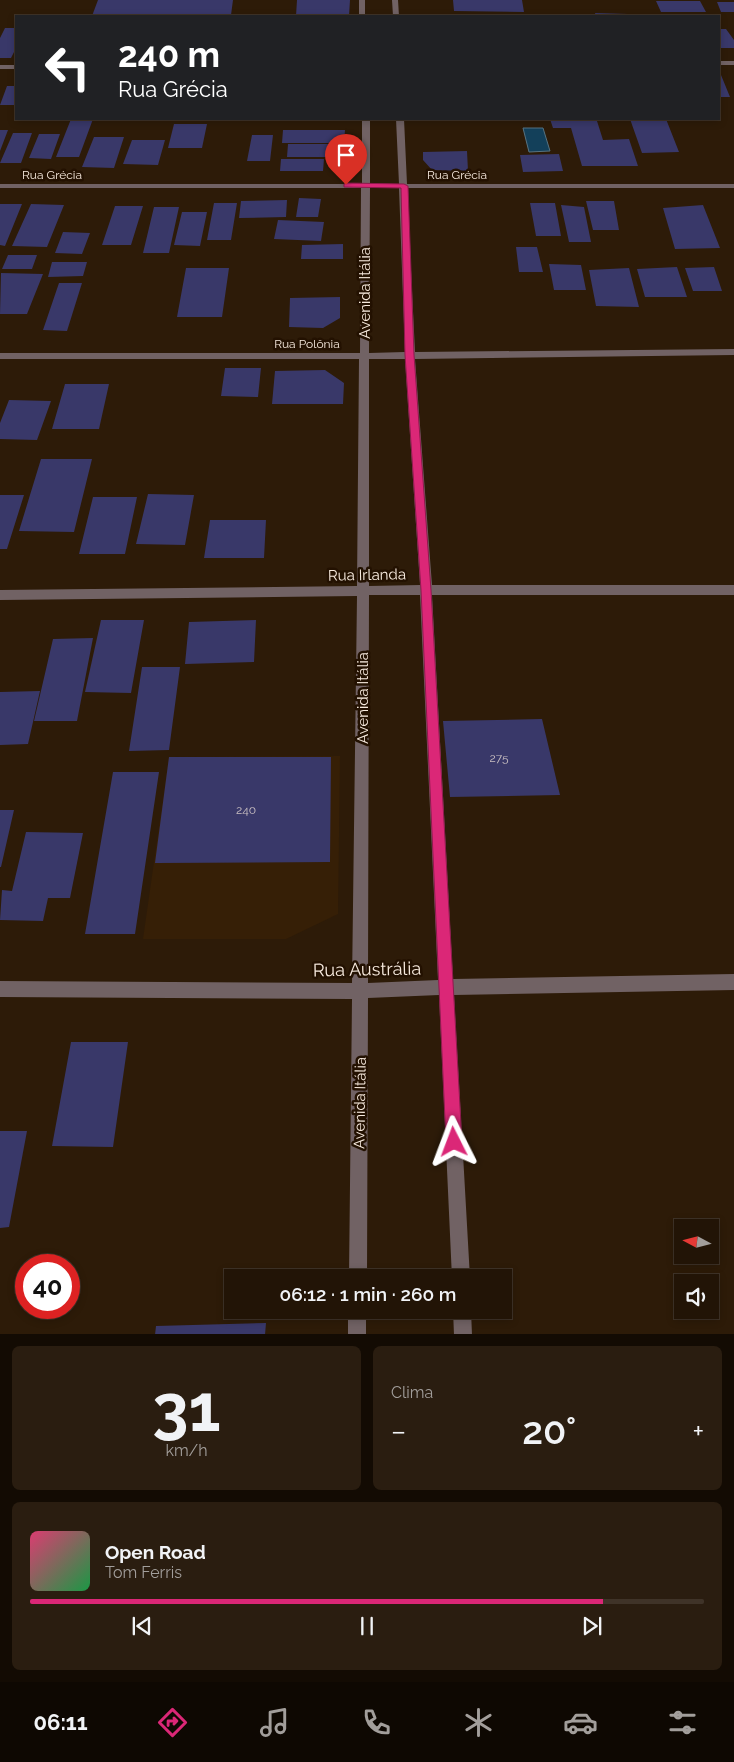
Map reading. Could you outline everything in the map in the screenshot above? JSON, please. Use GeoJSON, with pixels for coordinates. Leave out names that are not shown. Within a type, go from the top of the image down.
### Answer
{"type":"FeatureCollection","features":[{"type":"Feature","properties":{"kind":"street"},"geometry":{"type":"LineString","coordinates":[[362,0],[362,15]]}},
{"type":"Feature","properties":{"kind":"street"},"geometry":{"type":"LineString","coordinates":[[395,0],[396,15]]}},
{"type":"Feature","properties":{"kind":"street"},"geometry":{"type":"LineString","coordinates":[[720,63],[734,63]]}},
{"type":"Feature","properties":{"kind":"street"},"geometry":{"type":"LineString","coordinates":[[0,67],[15,67]]}},
{"type":"Feature","properties":{"kind":"street","name":"Avenida Itália"},"geometry":{"type":"LineString","coordinates":[[358,1269],[366,120]]}},
{"type":"Feature","properties":{"kind":"street"},"geometry":{"type":"LineString","coordinates":[[400,120],[410,355],[426,590],[460,1269]]}},
{"type":"Feature","properties":{"kind":"street","name":"Rua Grécia"},"geometry":{"type":"LineString","coordinates":[[0,186],[734,186]]}},
{"type":"Feature","properties":{"kind":"street","name":"Rua Polônia"},"geometry":{"type":"LineString","coordinates":[[0,356],[365,356],[734,352]]}},
{"type":"Feature","properties":{"kind":"street","name":"Rua Irlanda"},"geometry":{"type":"LineString","coordinates":[[0,595],[426,590],[734,590]]}},
{"type":"Feature","properties":{"kind":"street","name":"Rua Austrália"},"geometry":{"type":"LineString","coordinates":[[0,989],[361,991],[447,987],[734,982]]}},
{"type":"Feature","properties":{"kind":"street"},"geometry":{"type":"LineString","coordinates":[[357,1319],[357,1334]]}},
{"type":"Feature","properties":{"kind":"street"},"geometry":{"type":"LineString","coordinates":[[462,1319],[463,1334]]}},
{"type":"Feature","properties":{"kind":"shaded area"},"geometry":{"type":"Polygon","coordinates":[[[340,756],[338,914],[286,939],[143,939],[169,757],[340,756]]]}},
{"type":"Feature","properties":{"kind":"water"},"geometry":{"type":"Polygon","coordinates":[[[523,128],[543,128],[550,151],[529,152],[523,128]]]}},
{"type":"Feature","properties":{"kind":"building"},"geometry":{"type":"Polygon","coordinates":[[[98,0],[233,0],[231,15],[92,15],[98,0]]]}},
{"type":"Feature","properties":{"kind":"building"},"geometry":{"type":"Polygon","coordinates":[[[297,0],[350,0],[349,15],[296,15],[297,0]]]}},
{"type":"Feature","properties":{"kind":"building"},"geometry":{"type":"Polygon","coordinates":[[[453,0],[522,0],[524,12],[454,11],[453,0]]]}},
{"type":"Feature","properties":{"kind":"building"},"geometry":{"type":"Polygon","coordinates":[[[656,1],[700,1],[706,12],[661,12],[656,1]]]}},
{"type":"Feature","properties":{"kind":"building"},"geometry":{"type":"Polygon","coordinates":[[[717,2],[734,2],[734,12],[721,12],[717,2]]]}},
{"type":"Feature","properties":{"kind":"building"},"geometry":{"type":"Polygon","coordinates":[[[595,13],[628,15],[596,15],[595,13]]]}},
{"type":"Feature","properties":{"kind":"building"},"geometry":{"type":"Polygon","coordinates":[[[407,14],[440,14],[440,15],[407,14]]]}},
{"type":"Feature","properties":{"kind":"building"},"geometry":{"type":"Polygon","coordinates":[[[446,14],[482,14],[482,15],[446,14]]]}},
{"type":"Feature","properties":{"kind":"building"},"geometry":{"type":"Polygon","coordinates":[[[5,28],[15,28],[15,50],[11,58],[0,58],[0,38],[5,28]]]}},
{"type":"Feature","properties":{"kind":"building"},"geometry":{"type":"Polygon","coordinates":[[[720,29],[726,29],[734,40],[734,48],[720,48],[720,29]]]}},
{"type":"Feature","properties":{"kind":"building"},"geometry":{"type":"Polygon","coordinates":[[[720,75],[721,75],[730,97],[720,97],[720,75]]]}},
{"type":"Feature","properties":{"kind":"building"},"geometry":{"type":"Polygon","coordinates":[[[7,86],[15,86],[15,105],[0,105],[7,86]]]}},
{"type":"Feature","properties":{"kind":"building"},"geometry":{"type":"Polygon","coordinates":[[[71,120],[93,120],[79,157],[56,157],[71,120]]]}},
{"type":"Feature","properties":{"kind":"building"},"geometry":{"type":"Polygon","coordinates":[[[550,120],[597,121],[603,140],[629,139],[638,166],[582,166],[571,128],[553,128],[550,120]]]}},
{"type":"Feature","properties":{"kind":"building"},"geometry":{"type":"Polygon","coordinates":[[[630,120],[666,120],[679,152],[642,153],[630,120]]]}},
{"type":"Feature","properties":{"kind":"building"},"geometry":{"type":"Polygon","coordinates":[[[174,124],[207,124],[202,148],[168,148],[174,124]]]}},
{"type":"Feature","properties":{"kind":"building"},"geometry":{"type":"Polygon","coordinates":[[[0,130],[8,130],[0,151],[0,130]]]}},
{"type":"Feature","properties":{"kind":"building"},"geometry":{"type":"Polygon","coordinates":[[[283,130],[345,130],[344,143],[282,143],[283,130]]]}},
{"type":"Feature","properties":{"kind":"building"},"geometry":{"type":"Polygon","coordinates":[[[13,133],[32,133],[21,163],[0,163],[13,133]]]}},
{"type":"Feature","properties":{"kind":"building"},"geometry":{"type":"Polygon","coordinates":[[[39,134],[60,134],[51,159],[29,158],[39,134]]]}},
{"type":"Feature","properties":{"kind":"building"},"geometry":{"type":"Polygon","coordinates":[[[252,135],[273,135],[270,161],[247,161],[252,135]]]}},
{"type":"Feature","properties":{"kind":"building"},"geometry":{"type":"Polygon","coordinates":[[[94,137],[124,137],[114,168],[82,167],[94,137]]]}},
{"type":"Feature","properties":{"kind":"building"},"geometry":{"type":"Polygon","coordinates":[[[132,140],[165,140],[158,165],[123,164],[132,140]]]}},
{"type":"Feature","properties":{"kind":"building"},"geometry":{"type":"Polygon","coordinates":[[[288,144],[334,144],[334,157],[287,157],[288,144]]]}},
{"type":"Feature","properties":{"kind":"building"},"geometry":{"type":"Polygon","coordinates":[[[467,151],[468,171],[432,170],[423,160],[423,152],[467,151]]]}},
{"type":"Feature","properties":{"kind":"building"},"geometry":{"type":"Polygon","coordinates":[[[559,154],[563,171],[523,172],[520,155],[559,154]]]}},
{"type":"Feature","properties":{"kind":"building"},"geometry":{"type":"Polygon","coordinates":[[[281,159],[324,159],[323,171],[280,171],[281,159]]]}},
{"type":"Feature","properties":{"kind":"building"},"geometry":{"type":"Polygon","coordinates":[[[299,198],[321,199],[318,217],[296,217],[299,198]]]}},
{"type":"Feature","properties":{"kind":"building"},"geometry":{"type":"Polygon","coordinates":[[[287,200],[286,217],[239,218],[241,201],[287,200]]]}},
{"type":"Feature","properties":{"kind":"building"},"geometry":{"type":"Polygon","coordinates":[[[586,201],[614,201],[619,230],[593,230],[586,201]]]}},
{"type":"Feature","properties":{"kind":"building"},"geometry":{"type":"Polygon","coordinates":[[[214,203],[237,203],[231,240],[207,240],[214,203]]]}},
{"type":"Feature","properties":{"kind":"building"},"geometry":{"type":"Polygon","coordinates":[[[530,203],[555,203],[561,236],[536,236],[530,203]]]}},
{"type":"Feature","properties":{"kind":"building"},"geometry":{"type":"Polygon","coordinates":[[[0,204],[22,204],[5,246],[0,245],[0,204]]]}},
{"type":"Feature","properties":{"kind":"building"},"geometry":{"type":"Polygon","coordinates":[[[31,204],[64,205],[47,247],[12,246],[31,204]]]}},
{"type":"Feature","properties":{"kind":"building"},"geometry":{"type":"Polygon","coordinates":[[[561,205],[584,207],[591,242],[569,242],[561,205]]]}},
{"type":"Feature","properties":{"kind":"building"},"geometry":{"type":"Polygon","coordinates":[[[703,205],[720,248],[675,249],[663,208],[703,205]]]}},
{"type":"Feature","properties":{"kind":"building"},"geometry":{"type":"Polygon","coordinates":[[[115,206],[143,206],[131,245],[102,245],[115,206]]]}},
{"type":"Feature","properties":{"kind":"building"},"geometry":{"type":"Polygon","coordinates":[[[154,207],[179,207],[169,253],[143,253],[154,207]]]}},
{"type":"Feature","properties":{"kind":"building"},"geometry":{"type":"Polygon","coordinates":[[[182,212],[207,212],[200,246],[174,245],[182,212]]]}},
{"type":"Feature","properties":{"kind":"building"},"geometry":{"type":"Polygon","coordinates":[[[278,220],[324,222],[321,241],[274,239],[278,220]]]}},
{"type":"Feature","properties":{"kind":"building"},"geometry":{"type":"Polygon","coordinates":[[[63,232],[90,233],[82,254],[55,253],[63,232]]]}},
{"type":"Feature","properties":{"kind":"building"},"geometry":{"type":"Polygon","coordinates":[[[343,244],[343,259],[301,259],[302,245],[343,244]]]}},
{"type":"Feature","properties":{"kind":"building"},"geometry":{"type":"Polygon","coordinates":[[[516,247],[537,247],[543,272],[519,272],[516,247]]]}},
{"type":"Feature","properties":{"kind":"building"},"geometry":{"type":"Polygon","coordinates":[[[8,255],[37,255],[32,269],[2,269],[8,255]]]}},
{"type":"Feature","properties":{"kind":"building"},"geometry":{"type":"Polygon","coordinates":[[[52,262],[87,262],[83,276],[48,277],[52,262]]]}},
{"type":"Feature","properties":{"kind":"building"},"geometry":{"type":"Polygon","coordinates":[[[549,264],[581,265],[586,290],[554,290],[549,264]]]}},
{"type":"Feature","properties":{"kind":"building"},"geometry":{"type":"Polygon","coordinates":[[[677,267],[687,297],[645,297],[637,269],[677,267]]]}},
{"type":"Feature","properties":{"kind":"building"},"geometry":{"type":"Polygon","coordinates":[[[714,267],[722,291],[693,291],[685,268],[714,267]]]}},
{"type":"Feature","properties":{"kind":"building"},"geometry":{"type":"Polygon","coordinates":[[[186,268],[229,268],[222,317],[177,317],[186,268]]]}},
{"type":"Feature","properties":{"kind":"building"},"geometry":{"type":"Polygon","coordinates":[[[629,268],[639,307],[596,306],[589,270],[629,268]]]}},
{"type":"Feature","properties":{"kind":"building"},"geometry":{"type":"Polygon","coordinates":[[[1,273],[43,274],[27,314],[0,314],[1,273]]]}},
{"type":"Feature","properties":{"kind":"building"},"geometry":{"type":"Polygon","coordinates":[[[59,283],[82,283],[67,331],[43,330],[59,283]]]}},
{"type":"Feature","properties":{"kind":"building"},"geometry":{"type":"Polygon","coordinates":[[[340,297],[340,318],[323,328],[289,327],[290,298],[340,297]]]}},
{"type":"Feature","properties":{"kind":"building"},"geometry":{"type":"Polygon","coordinates":[[[225,368],[261,368],[258,397],[221,396],[225,368]]]}},
{"type":"Feature","properties":{"kind":"building"},"geometry":{"type":"Polygon","coordinates":[[[325,370],[344,383],[343,404],[272,404],[275,371],[325,370]]]}},
{"type":"Feature","properties":{"kind":"building"},"geometry":{"type":"Polygon","coordinates":[[[65,384],[109,384],[99,429],[52,429],[65,384]]]}},
{"type":"Feature","properties":{"kind":"building"},"geometry":{"type":"Polygon","coordinates":[[[9,400],[51,401],[37,440],[0,439],[0,423],[9,400]]]}},
{"type":"Feature","properties":{"kind":"building"},"geometry":{"type":"Polygon","coordinates":[[[41,459],[92,459],[74,532],[19,531],[41,459]]]}},
{"type":"Feature","properties":{"kind":"building"},"geometry":{"type":"Polygon","coordinates":[[[148,494],[194,495],[185,545],[136,544],[148,494]]]}},
{"type":"Feature","properties":{"kind":"building"},"geometry":{"type":"Polygon","coordinates":[[[0,495],[24,495],[7,549],[0,549],[0,495]]]}},
{"type":"Feature","properties":{"kind":"building"},"geometry":{"type":"Polygon","coordinates":[[[93,497],[137,497],[125,554],[79,554],[93,497]]]}},
{"type":"Feature","properties":{"kind":"building"},"geometry":{"type":"Polygon","coordinates":[[[210,520],[266,520],[264,558],[204,558],[210,520]]]}},
{"type":"Feature","properties":{"kind":"building"},"geometry":{"type":"Polygon","coordinates":[[[101,620],[144,620],[131,693],[85,692],[101,620]]]}},
{"type":"Feature","properties":{"kind":"building"},"geometry":{"type":"Polygon","coordinates":[[[256,620],[254,662],[185,664],[189,622],[256,620]]]}},
{"type":"Feature","properties":{"kind":"building"},"geometry":{"type":"Polygon","coordinates":[[[93,638],[77,721],[34,721],[53,639],[93,638]]]}},
{"type":"Feature","properties":{"kind":"building"},"geometry":{"type":"Polygon","coordinates":[[[142,667],[180,667],[169,750],[129,751],[142,667]]]}},
{"type":"Feature","properties":{"kind":"building"},"geometry":{"type":"Polygon","coordinates":[[[40,691],[28,744],[0,745],[0,692],[40,691]]]}},
{"type":"Feature","properties":{"kind":"building"},"geometry":{"type":"Polygon","coordinates":[[[542,719],[560,795],[450,797],[443,721],[542,719]]]}},
{"type":"Feature","properties":{"kind":"building"},"geometry":{"type":"Polygon","coordinates":[[[169,757],[331,757],[330,862],[155,863],[169,757]]]}},
{"type":"Feature","properties":{"kind":"building"},"geometry":{"type":"Polygon","coordinates":[[[113,772],[159,772],[135,934],[85,934],[113,772]]]}},
{"type":"Feature","properties":{"kind":"building"},"geometry":{"type":"Polygon","coordinates":[[[0,810],[14,810],[1,867],[0,867],[0,810]]]}},
{"type":"Feature","properties":{"kind":"building"},"geometry":{"type":"Polygon","coordinates":[[[26,832],[83,833],[70,898],[48,898],[43,921],[0,920],[2,890],[12,891],[26,832]]]}},
{"type":"Feature","properties":{"kind":"building"},"geometry":{"type":"Polygon","coordinates":[[[71,1042],[128,1042],[113,1147],[52,1146],[71,1042]]]}},
{"type":"Feature","properties":{"kind":"building"},"geometry":{"type":"Polygon","coordinates":[[[0,1131],[27,1131],[9,1227],[0,1228],[0,1131]]]}},
{"type":"Feature","properties":{"kind":"building"},"geometry":{"type":"Polygon","coordinates":[[[266,1323],[265,1334],[155,1334],[156,1326],[266,1323]]]}},
{"type":"Feature","properties":{"kind":"route"},"geometry":{"type":"LineString","coordinates":[[346,185],[404,186],[410,355],[426,590],[454,1142]]}}]}
